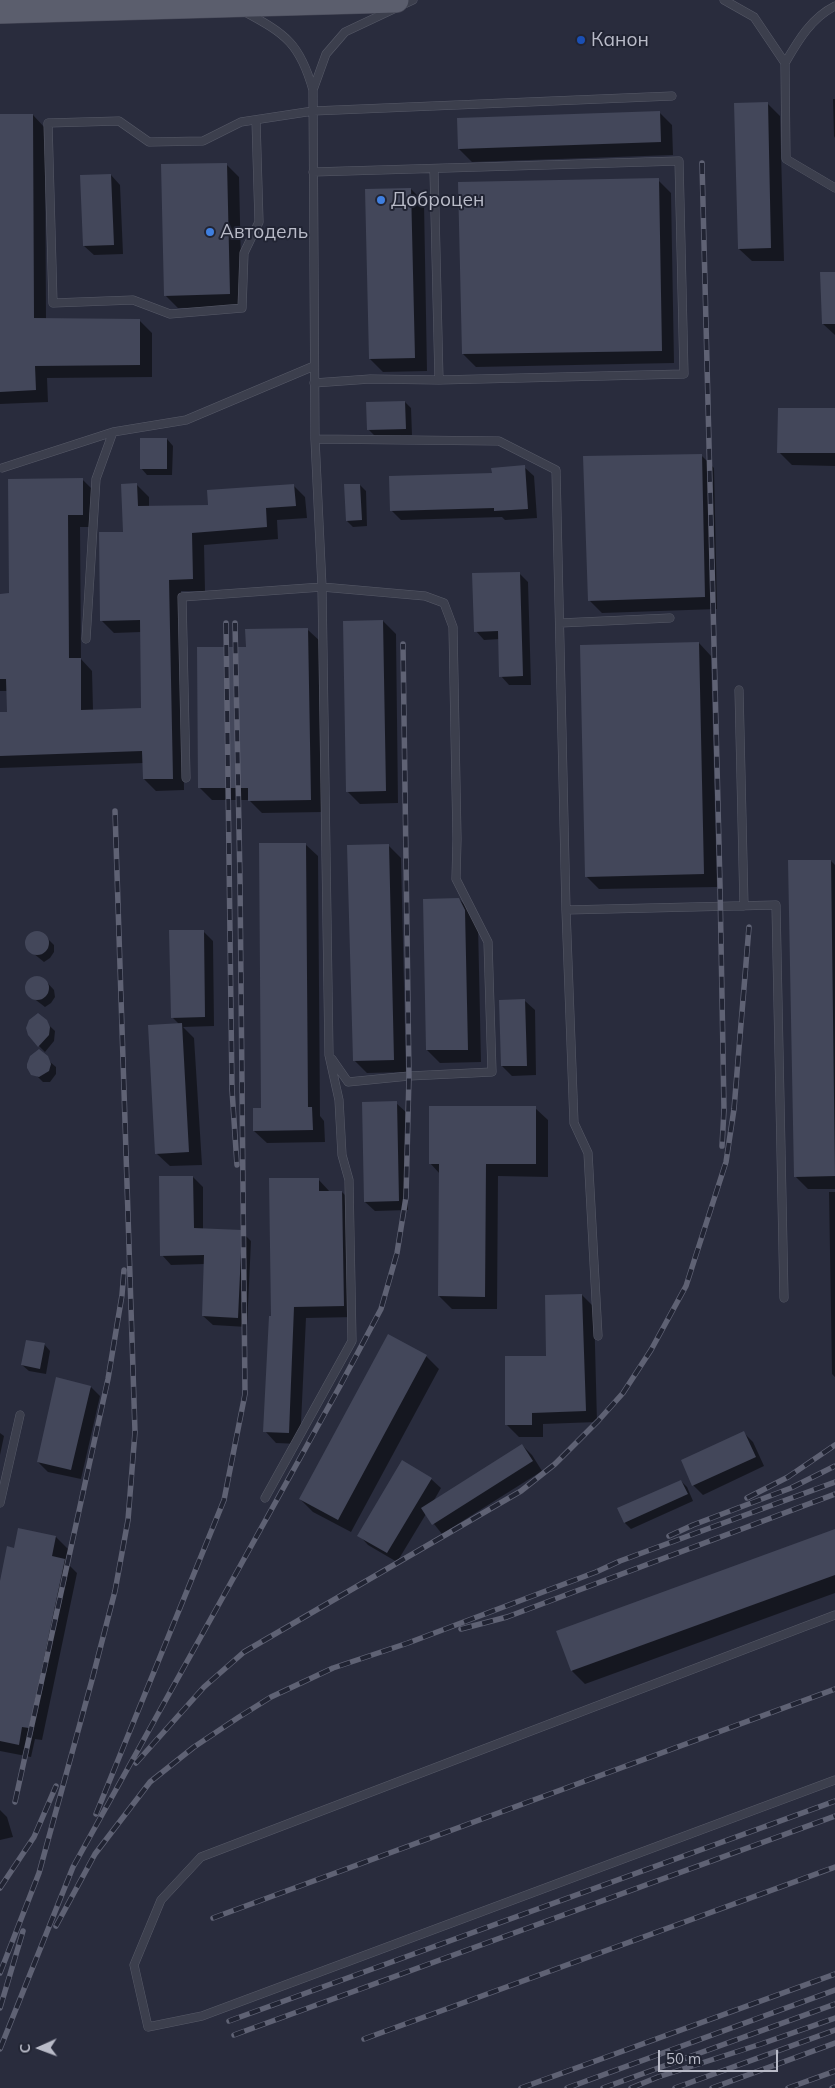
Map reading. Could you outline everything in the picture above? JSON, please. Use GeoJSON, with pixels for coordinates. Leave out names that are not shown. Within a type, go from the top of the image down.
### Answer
{"type":"FeatureCollection","features":[{"type":"Feature","properties":{"kind":"main road"},"geometry":{"type":"LineString","coordinates":[[0,10],[396,0]]}},
{"type":"Feature","properties":{"kind":"lane"},"geometry":{"type":"LineString","coordinates":[[312,90],[326,54],[345,32],[413,0]]}},
{"type":"Feature","properties":{"kind":"lane"},"geometry":{"type":"LineString","coordinates":[[724,0],[754,17],[785,63]]}},
{"type":"Feature","properties":{"kind":"lane"},"geometry":{"type":"LineString","coordinates":[[230,5],[280,32],[298,52],[307,72],[312,90],[314,383],[322,587],[329,1055],[339,1100],[342,1155],[349,1180],[352,1341],[265,1498]]}},
{"type":"Feature","properties":{"kind":"lane"},"geometry":{"type":"LineString","coordinates":[[835,6],[824,12],[803,33],[785,63],[786,159],[835,188]]}},
{"type":"Feature","properties":{"kind":"lane"},"geometry":{"type":"LineString","coordinates":[[256,120],[260,222],[244,253],[242,308],[170,314],[133,300],[53,302],[48,123],[119,121],[148,142],[204,141],[241,122],[313,111],[672,96]]}},
{"type":"Feature","properties":{"kind":"lane"},"geometry":{"type":"LineString","coordinates":[[313,172],[434,170],[679,161],[684,374],[438,380],[370,379],[314,383]]}},
{"type":"Feature","properties":{"kind":"lane"},"geometry":{"type":"LineString","coordinates":[[434,170],[438,380]]}},
{"type":"Feature","properties":{"kind":"lane"},"geometry":{"type":"LineString","coordinates":[[2,468],[113,432],[186,420],[314,366]]}},
{"type":"Feature","properties":{"kind":"lane"},"geometry":{"type":"LineString","coordinates":[[86,639],[96,480],[113,432]]}},
{"type":"Feature","properties":{"kind":"lane"},"geometry":{"type":"LineString","coordinates":[[315,439],[499,441],[556,470],[566,910],[574,1124],[588,1153],[598,1336]]}},
{"type":"Feature","properties":{"kind":"lane"},"geometry":{"type":"LineString","coordinates":[[186,778],[182,597],[322,587],[425,596],[444,603],[453,627],[456,879],[488,942],[492,1072],[409,1076],[348,1082],[329,1055]]}},
{"type":"Feature","properties":{"kind":"lane"},"geometry":{"type":"LineString","coordinates":[[560,623],[670,618]]}},
{"type":"Feature","properties":{"kind":"lane"},"geometry":{"type":"LineString","coordinates":[[738,690],[744,906]]}},
{"type":"Feature","properties":{"kind":"lane"},"geometry":{"type":"LineString","coordinates":[[566,910],[776,905],[784,1298]]}},
{"type":"Feature","properties":{"kind":"lane"},"geometry":{"type":"LineString","coordinates":[[0,1503],[20,1415]]}},
{"type":"Feature","properties":{"kind":"lane"},"geometry":{"type":"LineString","coordinates":[[835,1615],[201,1857],[160,1900],[134,1965],[148,2027],[202,2016],[835,1780]]}},
{"type":"Feature","properties":{"kind":"building"},"geometry":{"type":"Polygon","coordinates":[[[768,102],[771,248],[738,249],[734,103],[768,102]]]}},
{"type":"Feature","properties":{"kind":"building"},"geometry":{"type":"Polygon","coordinates":[[[660,111],[661,142],[458,149],[457,118],[660,111]]]}},
{"type":"Feature","properties":{"kind":"building"},"geometry":{"type":"Polygon","coordinates":[[[0,114],[33,114],[34,318],[140,319],[140,365],[35,366],[36,390],[0,392],[0,114]]]}},
{"type":"Feature","properties":{"kind":"building"},"geometry":{"type":"Polygon","coordinates":[[[227,163],[230,294],[164,296],[161,164],[227,163]]]}},
{"type":"Feature","properties":{"kind":"building"},"geometry":{"type":"Polygon","coordinates":[[[111,174],[114,245],[83,246],[80,175],[111,174]]]}},
{"type":"Feature","properties":{"kind":"building"},"geometry":{"type":"Polygon","coordinates":[[[659,178],[662,351],[462,354],[458,182],[659,178]]]}},
{"type":"Feature","properties":{"kind":"building"},"geometry":{"type":"Polygon","coordinates":[[[411,188],[415,358],[369,359],[365,189],[411,188]]]}},
{"type":"Feature","properties":{"kind":"building"},"geometry":{"type":"Polygon","coordinates":[[[820,272],[835,272],[835,324],[822,324],[820,272]]]}},
{"type":"Feature","properties":{"kind":"building"},"geometry":{"type":"Polygon","coordinates":[[[405,401],[406,429],[367,430],[366,402],[405,401]]]}},
{"type":"Feature","properties":{"kind":"building"},"geometry":{"type":"Polygon","coordinates":[[[778,408],[835,408],[835,453],[777,453],[778,408]]]}},
{"type":"Feature","properties":{"kind":"building"},"geometry":{"type":"Polygon","coordinates":[[[140,438],[167,438],[167,469],[140,469],[140,438]]]}},
{"type":"Feature","properties":{"kind":"building"},"geometry":{"type":"Polygon","coordinates":[[[702,454],[705,597],[588,601],[583,456],[702,454]]]}},
{"type":"Feature","properties":{"kind":"building"},"geometry":{"type":"Polygon","coordinates":[[[525,465],[528,509],[494,511],[494,508],[390,511],[389,476],[492,473],[491,468],[525,465]]]}},
{"type":"Feature","properties":{"kind":"building"},"geometry":{"type":"Polygon","coordinates":[[[83,478],[83,515],[68,515],[69,658],[81,658],[81,710],[141,708],[140,620],[100,621],[99,532],[123,532],[121,484],[137,483],[138,506],[208,505],[207,490],[294,484],[296,506],[266,508],[267,527],[192,533],[193,579],[169,580],[173,779],[143,779],[142,751],[0,756],[0,712],[7,712],[6,679],[0,679],[0,594],[9,593],[8,479],[83,478]]]}},
{"type":"Feature","properties":{"kind":"building"},"geometry":{"type":"Polygon","coordinates":[[[344,484],[360,484],[362,520],[346,521],[344,484]]]}},
{"type":"Feature","properties":{"kind":"building"},"geometry":{"type":"Polygon","coordinates":[[[520,572],[523,676],[499,677],[498,631],[474,632],[472,573],[520,572]]]}},
{"type":"Feature","properties":{"kind":"building"},"geometry":{"type":"Polygon","coordinates":[[[383,620],[386,791],[346,792],[343,621],[383,620]]]}},
{"type":"Feature","properties":{"kind":"building"},"geometry":{"type":"Polygon","coordinates":[[[308,628],[311,800],[248,801],[248,788],[198,788],[197,647],[246,647],[245,629],[308,628]]]}},
{"type":"Feature","properties":{"kind":"building"},"geometry":{"type":"Polygon","coordinates":[[[699,642],[704,874],[585,877],[580,645],[699,642]]]}},
{"type":"Feature","properties":{"kind":"building"},"geometry":{"type":"Polygon","coordinates":[[[259,843],[306,843],[308,1107],[312,1107],[313,1130],[253,1131],[253,1108],[261,1108],[259,843]]]}},
{"type":"Feature","properties":{"kind":"building"},"geometry":{"type":"Polygon","coordinates":[[[389,844],[394,1060],[353,1061],[347,845],[389,844]]]}},
{"type":"Feature","properties":{"kind":"building"},"geometry":{"type":"Polygon","coordinates":[[[788,860],[831,860],[835,1176],[794,1177],[788,860]]]}},
{"type":"Feature","properties":{"kind":"building"},"geometry":{"type":"Polygon","coordinates":[[[459,898],[465,910],[468,1050],[426,1050],[423,899],[459,898]]]}},
{"type":"Feature","properties":{"kind":"building"},"geometry":{"type":"Polygon","coordinates":[[[169,930],[204,930],[205,1017],[171,1018],[169,930]]]}},
{"type":"Feature","properties":{"kind":"building"},"geometry":{"type":"Polygon","coordinates":[[[37,931],[46,934],[49,943],[46,952],[37,955],[28,952],[25,943],[28,934],[37,931]]]}},
{"type":"Feature","properties":{"kind":"building"},"geometry":{"type":"Polygon","coordinates":[[[37,976],[46,979],[49,988],[46,997],[37,1000],[28,997],[25,988],[28,979],[37,976]]]}},
{"type":"Feature","properties":{"kind":"building"},"geometry":{"type":"Polygon","coordinates":[[[525,999],[527,1066],[501,1066],[499,1000],[525,999]]]}},
{"type":"Feature","properties":{"kind":"building"},"geometry":{"type":"Polygon","coordinates":[[[38,1013],[47,1020],[50,1027],[49,1035],[38,1047],[28,1035],[26,1028],[29,1020],[38,1013]]]}},
{"type":"Feature","properties":{"kind":"building"},"geometry":{"type":"Polygon","coordinates":[[[182,1023],[189,1152],[155,1154],[148,1025],[182,1023]]]}},
{"type":"Feature","properties":{"kind":"building"},"geometry":{"type":"Polygon","coordinates":[[[39,1049],[48,1056],[51,1064],[49,1071],[39,1077],[31,1075],[27,1064],[30,1056],[39,1049]]]}},
{"type":"Feature","properties":{"kind":"building"},"geometry":{"type":"Polygon","coordinates":[[[397,1101],[399,1201],[364,1202],[362,1102],[397,1101]]]}},
{"type":"Feature","properties":{"kind":"building"},"geometry":{"type":"Polygon","coordinates":[[[429,1106],[536,1106],[536,1164],[486,1164],[485,1297],[438,1296],[439,1164],[429,1164],[429,1106]]]}},
{"type":"Feature","properties":{"kind":"building"},"geometry":{"type":"Polygon","coordinates":[[[159,1176],[193,1176],[194,1228],[242,1230],[238,1318],[202,1316],[204,1255],[160,1256],[159,1176]]]}},
{"type":"Feature","properties":{"kind":"building"},"geometry":{"type":"Polygon","coordinates":[[[269,1178],[319,1178],[319,1191],[342,1191],[344,1306],[294,1307],[289,1433],[263,1432],[269,1316],[271,1316],[269,1178]]]}},
{"type":"Feature","properties":{"kind":"building"},"geometry":{"type":"Polygon","coordinates":[[[582,1294],[586,1411],[532,1413],[532,1425],[505,1425],[505,1356],[546,1356],[545,1295],[582,1294]]]}},
{"type":"Feature","properties":{"kind":"building"},"geometry":{"type":"Polygon","coordinates":[[[388,1334],[427,1355],[338,1520],[299,1499],[388,1334]]]}},
{"type":"Feature","properties":{"kind":"building"},"geometry":{"type":"Polygon","coordinates":[[[26,1340],[45,1343],[40,1369],[21,1365],[26,1340]]]}},
{"type":"Feature","properties":{"kind":"building"},"geometry":{"type":"Polygon","coordinates":[[[56,1377],[91,1386],[71,1470],[37,1462],[56,1377]]]}},
{"type":"Feature","properties":{"kind":"building"},"geometry":{"type":"Polygon","coordinates":[[[744,1431],[756,1457],[692,1486],[681,1460],[744,1431]]]}},
{"type":"Feature","properties":{"kind":"building"},"geometry":{"type":"Polygon","coordinates":[[[522,1444],[533,1461],[432,1525],[421,1508],[522,1444]]]}},
{"type":"Feature","properties":{"kind":"building"},"geometry":{"type":"Polygon","coordinates":[[[402,1460],[432,1478],[387,1553],[357,1536],[402,1460]]]}},
{"type":"Feature","properties":{"kind":"building"},"geometry":{"type":"Polygon","coordinates":[[[681,1480],[688,1494],[624,1523],[617,1508],[681,1480]]]}},
{"type":"Feature","properties":{"kind":"building"},"geometry":{"type":"Polygon","coordinates":[[[18,1528],[56,1536],[52,1556],[65,1559],[29,1728],[22,1727],[19,1745],[0,1741],[0,1581],[7,1546],[14,1548],[18,1528]]]}},
{"type":"Feature","properties":{"kind":"building"},"geometry":{"type":"Polygon","coordinates":[[[835,1529],[835,1575],[571,1671],[556,1631],[835,1529]]]}},
{"type":"Feature","properties":{"kind":"railway"},"geometry":{"type":"LineString","coordinates":[[702,163],[720,885],[724,1110],[722,1146]]}},
{"type":"Feature","properties":{"kind":"railway"},"geometry":{"type":"LineString","coordinates":[[226,623],[232,1090],[237,1165]]}},
{"type":"Feature","properties":{"kind":"railway"},"geometry":{"type":"LineString","coordinates":[[96,1814],[224,1500],[245,1394],[240,880],[235,623]]}},
{"type":"Feature","properties":{"kind":"railway"},"geometry":{"type":"LineString","coordinates":[[0,2049],[73,1867],[381,1309],[397,1253],[406,1197],[409,1076],[403,644]]}},
{"type":"Feature","properties":{"kind":"railway"},"geometry":{"type":"LineString","coordinates":[[0,1973],[39,1873],[115,1591],[128,1520],[135,1432],[115,811]]}},
{"type":"Feature","properties":{"kind":"railway"},"geometry":{"type":"LineString","coordinates":[[136,1763],[204,1687],[244,1652],[521,1491],[555,1464],[623,1393],[651,1350],[686,1286],[726,1162],[734,1109],[749,927]]}},
{"type":"Feature","properties":{"kind":"railway"},"geometry":{"type":"LineString","coordinates":[[15,1802],[108,1379],[122,1295],[124,1270]]}},
{"type":"Feature","properties":{"kind":"railway"},"geometry":{"type":"LineString","coordinates":[[747,1498],[788,1477],[835,1445]]}},
{"type":"Feature","properties":{"kind":"railway"},"geometry":{"type":"LineString","coordinates":[[669,1536],[791,1488],[835,1466]]}},
{"type":"Feature","properties":{"kind":"railway"},"geometry":{"type":"LineString","coordinates":[[56,1926],[95,1854],[150,1782],[194,1747],[271,1697],[333,1668],[408,1643],[596,1572],[620,1561],[835,1482]]}},
{"type":"Feature","properties":{"kind":"railway"},"geometry":{"type":"LineString","coordinates":[[461,1629],[507,1617],[835,1494]]}},
{"type":"Feature","properties":{"kind":"railway"},"geometry":{"type":"LineString","coordinates":[[213,1918],[835,1689]]}},
{"type":"Feature","properties":{"kind":"railway"},"geometry":{"type":"LineString","coordinates":[[0,1888],[34,1837],[56,1786]]}},
{"type":"Feature","properties":{"kind":"railway"},"geometry":{"type":"LineString","coordinates":[[229,2021],[835,1801]]}},
{"type":"Feature","properties":{"kind":"railway"},"geometry":{"type":"LineString","coordinates":[[234,2035],[835,1816]]}},
{"type":"Feature","properties":{"kind":"railway"},"geometry":{"type":"LineString","coordinates":[[364,2039],[835,1867]]}},
{"type":"Feature","properties":{"kind":"railway"},"geometry":{"type":"LineString","coordinates":[[0,2008],[23,1931]]}},
{"type":"Feature","properties":{"kind":"railway"},"geometry":{"type":"LineString","coordinates":[[521,2088],[835,1974]]}},
{"type":"Feature","properties":{"kind":"railway"},"geometry":{"type":"LineString","coordinates":[[567,2088],[835,1990]]}},
{"type":"Feature","properties":{"kind":"railway"},"geometry":{"type":"LineString","coordinates":[[603,2088],[835,2004]]}},
{"type":"Feature","properties":{"kind":"railway"},"geometry":{"type":"LineString","coordinates":[[631,2088],[658,2077],[835,2018]]}},
{"type":"Feature","properties":{"kind":"railway"},"geometry":{"type":"LineString","coordinates":[[675,2088],[835,2030]]}},
{"type":"Feature","properties":{"kind":"railway"},"geometry":{"type":"LineString","coordinates":[[712,2088],[835,2043]]}},
{"type":"Feature","properties":{"kind":"railway"},"geometry":{"type":"LineString","coordinates":[[788,2088],[835,2071]]}},
{"type":"Feature","properties":{"kind":"place","name":"Канон"},"geometry":{"type":"Point","coordinates":[581,40]}},
{"type":"Feature","properties":{"kind":"place","name":"Доброцен"},"geometry":{"type":"Point","coordinates":[381,200]}},
{"type":"Feature","properties":{"kind":"place","name":"Автодель"},"geometry":{"type":"Point","coordinates":[210,232]}}]}
